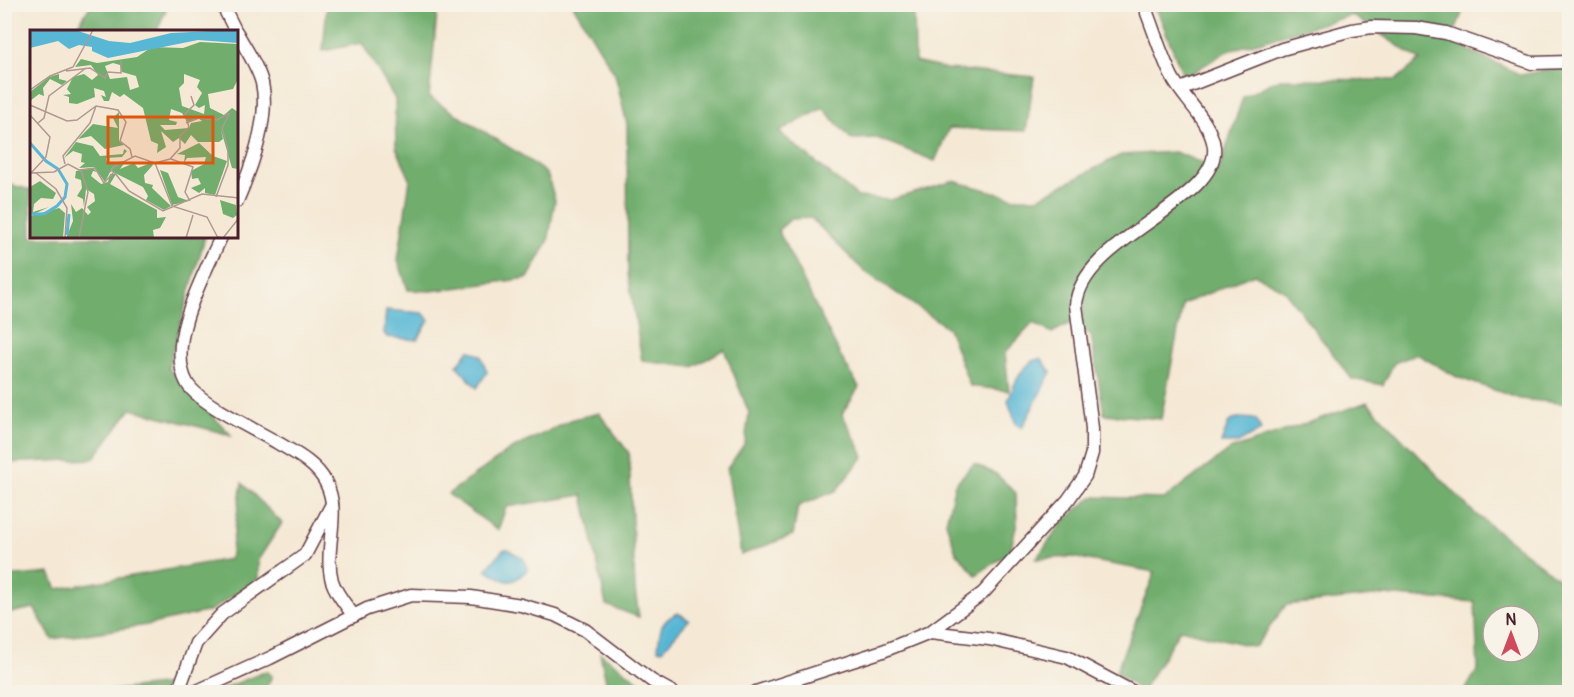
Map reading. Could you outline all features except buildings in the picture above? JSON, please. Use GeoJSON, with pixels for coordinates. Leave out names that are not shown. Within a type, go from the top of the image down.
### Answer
{"type":"FeatureCollection","features":[{"type":"Feature","properties":{"kind":"street"},"geometry":{"type":"LineString","coordinates":[[222,4],[236,30]]}},
{"type":"Feature","properties":{"kind":"street"},"geometry":{"type":"LineString","coordinates":[[756,693],[883,651],[930,632],[983,592],[1068,500],[1085,476],[1092,453],[1092,428],[1076,305],[1077,293],[1089,271],[1202,181],[1213,160],[1212,140],[1172,76],[1147,14],[1148,4]]}},
{"type":"Feature","properties":{"kind":"street"},"geometry":{"type":"LineString","coordinates":[[1180,89],[1282,49],[1352,30],[1372,27],[1416,28],[1446,33],[1532,63],[1569,62]]}},
{"type":"Feature","properties":{"kind":"street"},"geometry":{"type":"LineString","coordinates":[[238,34],[262,83],[263,106],[257,146],[238,199]]}},
{"type":"Feature","properties":{"kind":"street"},"geometry":{"type":"LineString","coordinates":[[221,238],[186,316],[181,338],[181,364],[187,384],[204,401],[295,453],[312,465],[326,481],[334,501],[330,563],[332,580],[337,593],[354,616]]}},
{"type":"Feature","properties":{"kind":"street"},"geometry":{"type":"LineString","coordinates":[[178,693],[196,643],[222,614],[306,555],[334,501]]}},
{"type":"Feature","properties":{"kind":"street"},"geometry":{"type":"LineString","coordinates":[[195,693],[367,609],[411,596],[471,597],[521,605],[555,615],[585,630],[652,681],[672,693]]}},
{"type":"Feature","properties":{"kind":"street"},"geometry":{"type":"LineString","coordinates":[[930,632],[989,639],[1066,657],[1133,693]]}},
{"type":"Feature","properties":{"kind":"green space"},"geometry":{"type":"Polygon","coordinates":[[[91,4],[168,5],[157,30],[79,30],[78,25],[91,4]]]}},
{"type":"Feature","properties":{"kind":"green space"},"geometry":{"type":"Polygon","coordinates":[[[327,5],[431,5],[437,14],[429,97],[523,156],[547,174],[555,200],[548,242],[528,278],[431,291],[408,290],[398,260],[410,179],[396,147],[395,99],[362,43],[323,51],[327,5]]]}},
{"type":"Feature","properties":{"kind":"green space"},"geometry":{"type":"Polygon","coordinates":[[[573,5],[914,5],[915,62],[946,69],[1034,77],[1026,131],[949,128],[935,161],[877,138],[851,139],[823,108],[779,132],[858,197],[890,200],[954,181],[1015,198],[1038,198],[1121,155],[1175,152],[1219,170],[1243,97],[1279,79],[1396,80],[1420,60],[1352,15],[1227,51],[1184,78],[1158,12],[1150,5],[1465,5],[1451,42],[1521,75],[1569,65],[1569,404],[1520,399],[1457,377],[1417,354],[1394,363],[1383,385],[1352,379],[1284,290],[1254,274],[1183,304],[1161,419],[1104,414],[1091,335],[1072,322],[1052,333],[1033,323],[1005,353],[1009,391],[970,386],[948,328],[864,271],[811,218],[791,219],[778,230],[842,359],[859,387],[842,414],[864,456],[836,491],[798,506],[793,535],[741,555],[727,469],[745,443],[749,413],[724,349],[693,367],[642,361],[628,274],[627,124],[615,74],[573,5]]]}},
{"type":"Feature","properties":{"kind":"green space"},"geometry":{"type":"Polygon","coordinates":[[[4,183],[30,190],[30,238],[205,238],[168,368],[231,435],[131,409],[93,459],[5,463],[4,183]]]}},
{"type":"Feature","properties":{"kind":"green space"},"geometry":{"type":"Polygon","coordinates":[[[1367,402],[1473,512],[1569,587],[1569,692],[1464,692],[1478,669],[1475,602],[1383,595],[1286,605],[1255,647],[1180,629],[1142,692],[1116,672],[1155,572],[1072,557],[1036,559],[1064,521],[1092,497],[1164,499],[1230,450],[1367,402]]]}},
{"type":"Feature","properties":{"kind":"green space"},"geometry":{"type":"Polygon","coordinates":[[[599,413],[629,453],[635,590],[639,617],[606,605],[583,495],[506,507],[498,530],[448,494],[510,450],[573,419],[599,413]]]}},
{"type":"Feature","properties":{"kind":"green space"},"geometry":{"type":"Polygon","coordinates":[[[974,464],[996,474],[1016,493],[1017,523],[1010,552],[976,575],[956,552],[946,522],[955,484],[974,464]]]}},
{"type":"Feature","properties":{"kind":"green space"},"geometry":{"type":"Polygon","coordinates":[[[242,483],[282,523],[258,560],[258,579],[210,611],[147,625],[52,639],[34,608],[5,614],[5,577],[50,573],[57,589],[230,559],[242,483]]]}},
{"type":"Feature","properties":{"kind":"green space"},"geometry":{"type":"Polygon","coordinates":[[[600,653],[654,692],[608,692],[600,653]]]}},
{"type":"Feature","properties":{"kind":"green space"},"geometry":{"type":"Polygon","coordinates":[[[267,671],[272,676],[264,692],[215,692],[267,671]]]}},
{"type":"Feature","properties":{"kind":"green space"},"geometry":{"type":"Polygon","coordinates":[[[172,684],[166,692],[96,692],[172,684]]]}},
{"type":"Feature","properties":{"kind":"water"},"geometry":{"type":"Polygon","coordinates":[[[386,310],[423,313],[429,320],[417,340],[387,337],[384,333],[386,310]]]}},
{"type":"Feature","properties":{"kind":"water"},"geometry":{"type":"Polygon","coordinates":[[[469,350],[481,356],[487,372],[477,388],[457,366],[469,350]]]}},
{"type":"Feature","properties":{"kind":"water"},"geometry":{"type":"Polygon","coordinates":[[[1041,358],[1051,372],[1022,428],[1016,424],[1008,401],[1024,369],[1041,358]]]}},
{"type":"Feature","properties":{"kind":"water"},"geometry":{"type":"Polygon","coordinates":[[[1237,418],[1256,419],[1261,430],[1238,443],[1221,443],[1229,422],[1237,418]]]}},
{"type":"Feature","properties":{"kind":"water"},"geometry":{"type":"Polygon","coordinates":[[[507,549],[523,558],[528,569],[512,581],[504,580],[486,570],[503,550],[507,549]]]}},
{"type":"Feature","properties":{"kind":"water"},"geometry":{"type":"Polygon","coordinates":[[[678,613],[689,620],[662,650],[658,649],[660,632],[664,623],[678,613]]]}}]}
